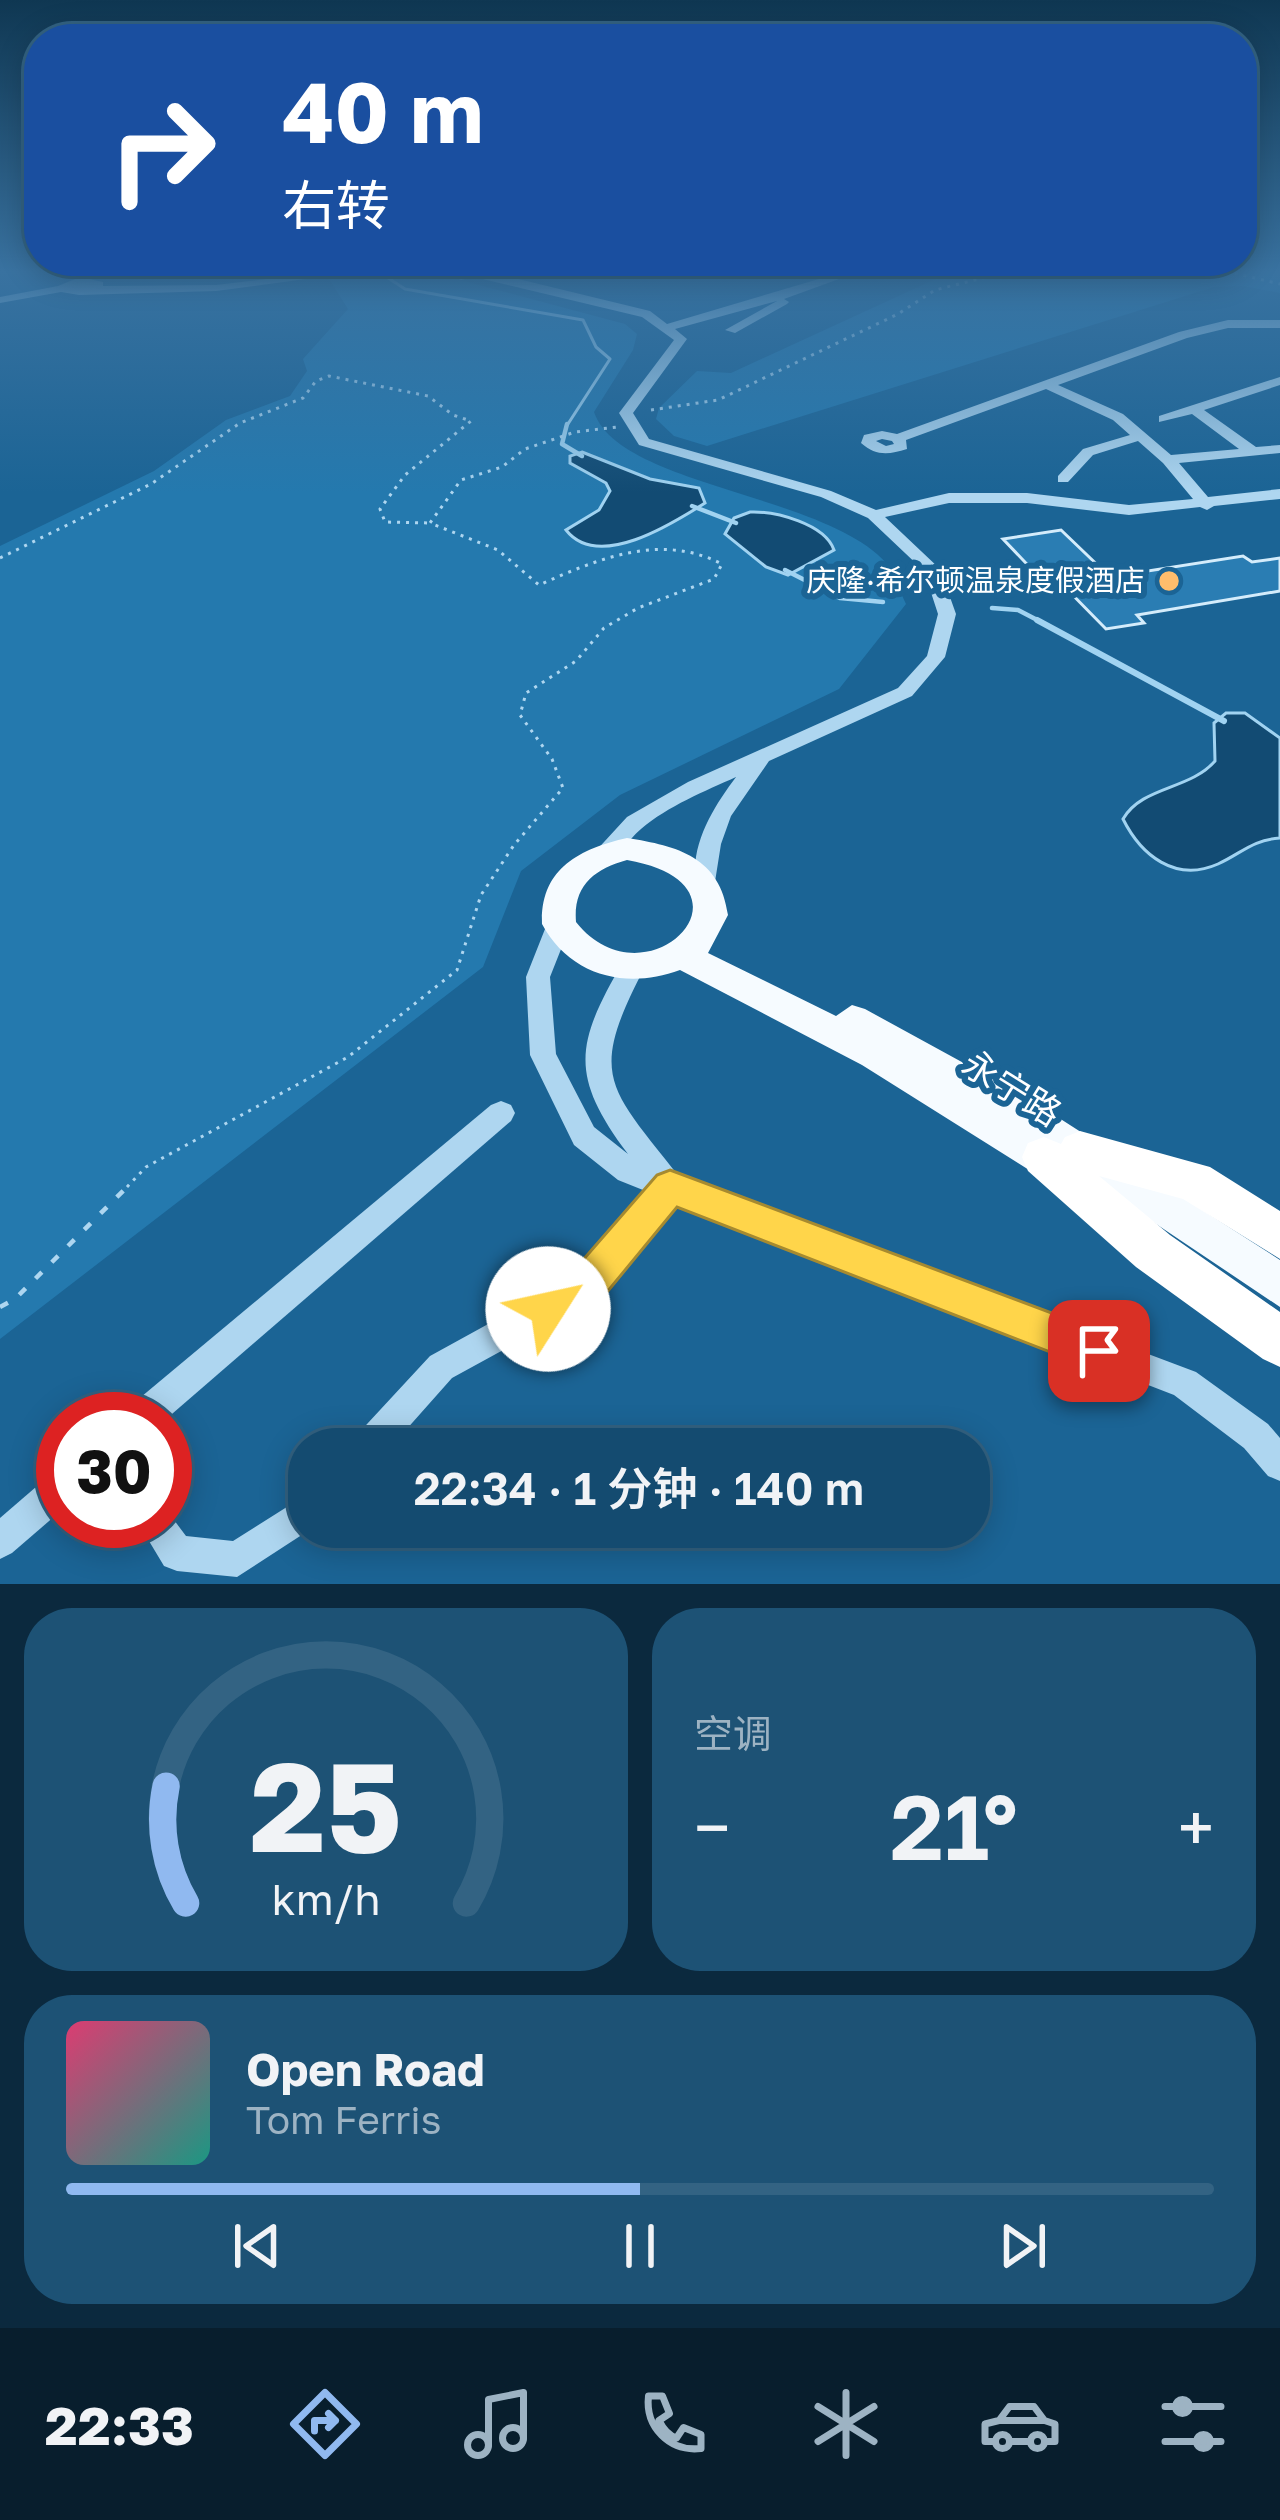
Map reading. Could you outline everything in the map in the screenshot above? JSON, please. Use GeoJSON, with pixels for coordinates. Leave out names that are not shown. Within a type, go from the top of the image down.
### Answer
{"type":"FeatureCollection","features":[{"type":"Feature","properties":{"kind":"highway"},"geometry":{"type":"LineString","coordinates":[[1062,1154],[1193,1182],[1280,1237]]}},
{"type":"Feature","properties":{"kind":"highway"},"geometry":{"type":"LineString","coordinates":[[1062,1154],[1153,1251],[1280,1342]]}},
{"type":"Feature","properties":{"kind":"main road"},"geometry":{"type":"LineString","coordinates":[[651,850],[692,867],[706,882],[714,913],[691,949],[633,968],[586,955],[559,924],[560,890],[570,875],[604,854],[651,850]]}},
{"type":"Feature","properties":{"kind":"main road","name":"永宁路"},"geometry":{"type":"LineString","coordinates":[[691,949],[983,1116],[1062,1154],[1280,1286]]}},
{"type":"Feature","properties":{"kind":"main road","name":"永宁路"},"geometry":{"type":"LineString","coordinates":[[1062,1154],[1280,1318]]}},
{"type":"Feature","properties":{"kind":"street"},"geometry":{"type":"LineString","coordinates":[[604,854],[635,822],[695,787],[905,692],[936,657],[947,614],[932,569],[874,515],[826,494],[644,442],[629,419],[677,345]]}},
{"type":"Feature","properties":{"kind":"street"},"geometry":{"type":"LineString","coordinates":[[898,439],[1155,345]]}},
{"type":"Feature","properties":{"kind":"street"},"geometry":{"type":"LineString","coordinates":[[1164,419],[1280,381]]}},
{"type":"Feature","properties":{"kind":"street"},"geometry":{"type":"LineString","coordinates":[[1045,384],[1118,417],[1168,460],[1207,505]]}},
{"type":"Feature","properties":{"kind":"street"},"geometry":{"type":"LineString","coordinates":[[1196,411],[1252,451]]}},
{"type":"Feature","properties":{"kind":"street"},"geometry":{"type":"LineString","coordinates":[[1063,479],[1088,452],[1140,436]]}},
{"type":"Feature","properties":{"kind":"street"},"geometry":{"type":"LineString","coordinates":[[1168,460],[1280,449]]}},
{"type":"Feature","properties":{"kind":"street"},"geometry":{"type":"LineString","coordinates":[[874,515],[949,498],[1027,498],[1130,510],[1280,494]]}},
{"type":"Feature","properties":{"kind":"street"},"geometry":{"type":"LineString","coordinates":[[706,882],[707,843],[714,827],[760,760]]}},
{"type":"Feature","properties":{"kind":"street"},"geometry":{"type":"LineString","coordinates":[[559,924],[538,977],[544,1055],[584,1136],[628,1171],[1185,1383],[1256,1436],[1280,1464]]}},
{"type":"Feature","properties":{"kind":"street"},"geometry":{"type":"LineString","coordinates":[[633,968],[597,1034],[594,1075],[611,1110],[670,1187]]}},
{"type":"Feature","properties":{"kind":"street"},"geometry":{"type":"LineString","coordinates":[[173,1392],[501,1113]]}},
{"type":"Feature","properties":{"kind":"street"},"geometry":{"type":"LineString","coordinates":[[387,1428],[441,1367],[584,1289],[670,1187]]}},
{"type":"Feature","properties":{"kind":"street"},"geometry":{"type":"LineString","coordinates":[[0,1541],[36,1510]]}},
{"type":"Feature","properties":{"kind":"street"},"geometry":{"type":"LineString","coordinates":[[173,1548],[177,1553],[237,1558],[288,1524]]}},
{"type":"Feature","properties":{"kind":"path"},"geometry":{"type":"LineString","coordinates":[[430,523],[461,480],[502,467],[525,449],[718,400],[836,345]]}},
{"type":"Feature","properties":{"kind":"path"},"geometry":{"type":"LineString","coordinates":[[0,558],[151,484],[241,423],[303,398],[316,381],[329,376],[412,391],[471,421],[405,475],[380,509],[385,522],[430,523],[498,550],[539,585],[576,568],[666,547],[701,550],[722,564],[714,579],[638,608],[604,628],[576,661],[526,693],[520,715],[538,744],[558,763],[563,788],[514,845],[482,895],[457,970],[348,1057],[146,1167],[15,1299],[0,1307]]}},
{"type":"Feature","properties":{"kind":"shaded area"},"geometry":{"type":"Polygon","coordinates":[[[316,345],[634,345],[594,412],[611,437],[681,474],[773,504],[857,540],[886,563],[906,604],[839,689],[620,795],[521,871],[483,967],[0,1339],[0,546],[154,471],[226,420],[290,396],[307,371],[303,359],[316,345]]]}},
{"type":"Feature","properties":{"kind":"shaded area"},"geometry":{"type":"Polygon","coordinates":[[[792,345],[1029,345],[707,446],[674,436],[656,419],[659,408],[697,371],[731,373],[792,345]]]}},
{"type":"Feature","properties":{"kind":"shaded area"},"geometry":{"type":"Polygon","coordinates":[[[582,452],[650,479],[699,488],[705,503],[635,540],[597,546],[580,541],[566,530],[599,510],[610,491],[606,483],[570,463],[570,456],[582,452]]]}},
{"type":"Feature","properties":{"kind":"shaded area"},"geometry":{"type":"Polygon","coordinates":[[[750,512],[810,526],[834,550],[788,575],[766,567],[725,534],[734,518],[750,512]]]}},
{"type":"Feature","properties":{"kind":"shaded area"},"geometry":{"type":"Polygon","coordinates":[[[1226,713],[1245,713],[1280,738],[1280,838],[1254,844],[1202,869],[1174,868],[1139,844],[1123,819],[1142,800],[1193,778],[1215,761],[1214,723],[1226,713]]]}},
{"type":"Feature","properties":{"kind":"building","name":"庆隆·希尔顿温泉度假酒店"},"geometry":{"type":"Polygon","coordinates":[[[1061,530],[1110,577],[1243,556],[1252,562],[1280,558],[1280,591],[1137,615],[1144,623],[1106,629],[1055,577],[1041,579],[1003,539],[1061,530]]]}},
{"type":"Feature","properties":{"kind":"waterway"},"geometry":{"type":"LineString","coordinates":[[566,426],[610,359],[595,345]]}},
{"type":"Feature","properties":{"kind":"waterway"},"geometry":{"type":"LineString","coordinates":[[566,426],[562,444],[582,456]]}},
{"type":"Feature","properties":{"kind":"waterway"},"geometry":{"type":"LineString","coordinates":[[692,506],[736,523]]}},
{"type":"Feature","properties":{"kind":"waterway"},"geometry":{"type":"LineString","coordinates":[[785,570],[840,598],[883,602]]}},
{"type":"Feature","properties":{"kind":"waterway"},"geometry":{"type":"LineString","coordinates":[[992,608],[1018,610],[1043,623]]}},
{"type":"Feature","properties":{"kind":"waterway"},"geometry":{"type":"LineString","coordinates":[[1037,620],[1224,721]]}},
{"type":"Feature","properties":{"kind":"place","name":"庆隆·希尔顿温泉度假酒店"},"geometry":{"type":"Point","coordinates":[1169,581]}},
{"type":"Feature","properties":{"kind":"route"},"geometry":{"type":"LineString","coordinates":[[548,1309],[584,1289],[670,1187],[1099,1351]]}}]}
